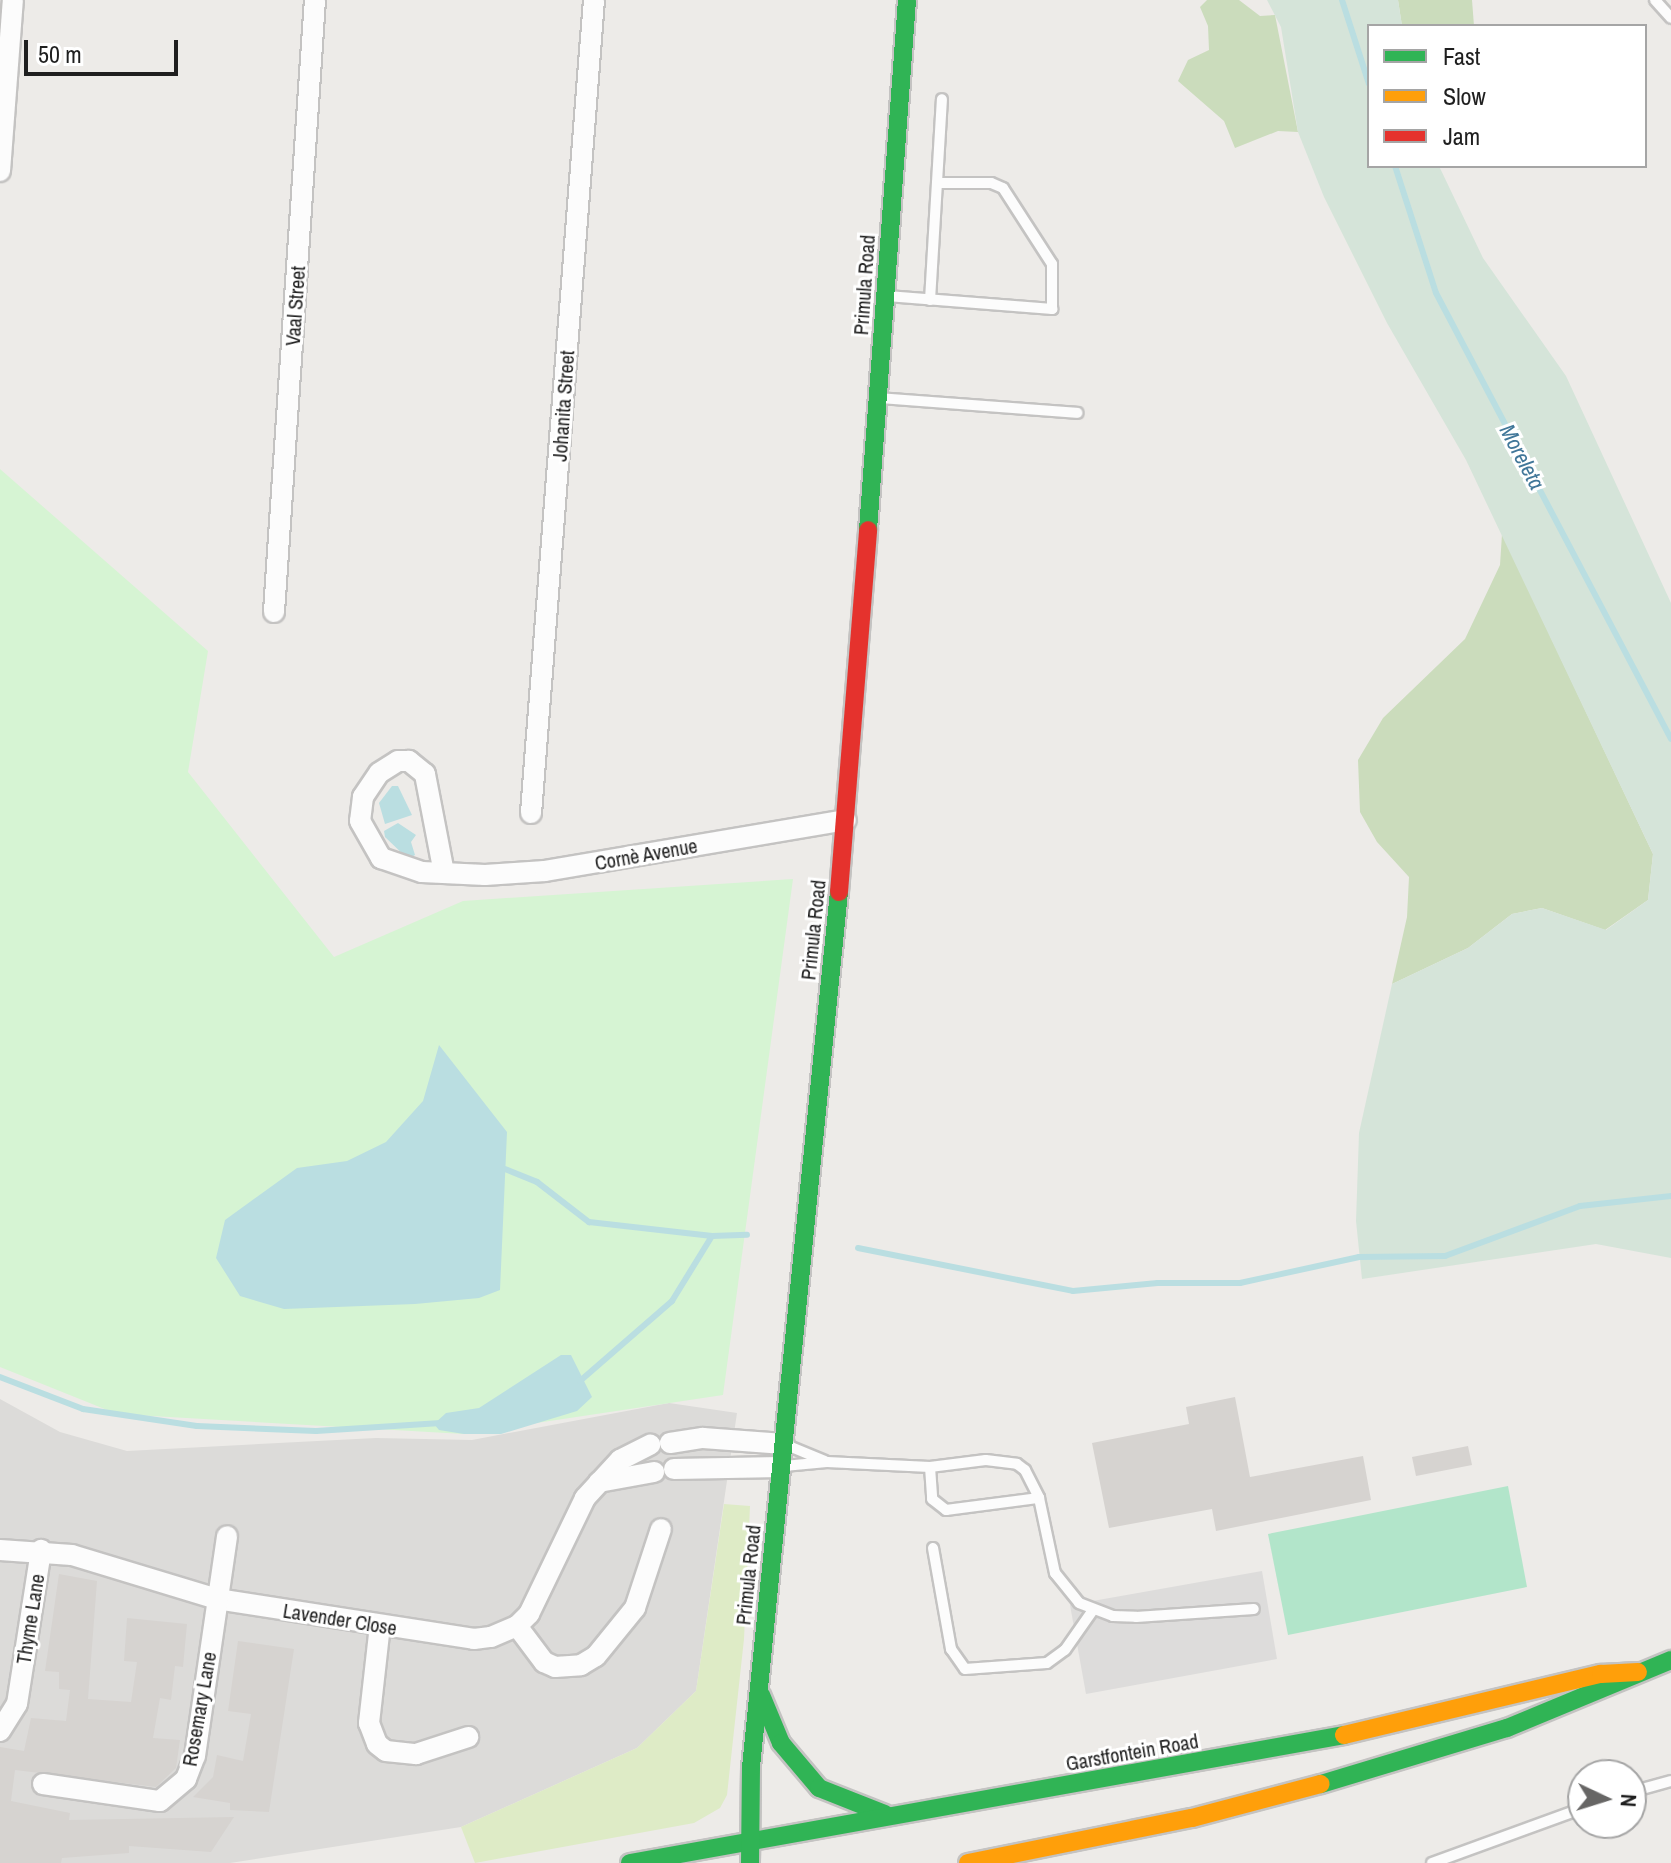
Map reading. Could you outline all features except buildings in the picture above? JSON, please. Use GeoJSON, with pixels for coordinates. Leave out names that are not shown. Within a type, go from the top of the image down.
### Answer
{"type":"FeatureCollection","features":[{"type":"Feature","properties":{"kind":"main road","name":"Primula Road"},"geometry":{"type":"LineString","coordinates":[[750,1863],[748,1841],[759,1691],[846,820],[907,0]]}},
{"type":"Feature","properties":{"kind":"main road","name":"Garstfontein Road"},"geometry":{"type":"LineString","coordinates":[[968,1863],[1192,1818],[1363,1773],[1507,1728],[1605,1691],[1638,1672],[1671,1660]]}},
{"type":"Feature","properties":{"kind":"main road","name":"Garstfontein Road"},"geometry":{"type":"LineString","coordinates":[[630,1863],[1304,1744],[1601,1674],[1638,1672]]}},
{"type":"Feature","properties":{"kind":"main road"},"geometry":{"type":"LineString","coordinates":[[759,1691],[781,1743],[819,1788],[890,1816]]}},
{"type":"Feature","properties":{"kind":"street"},"geometry":{"type":"LineString","coordinates":[[0,171],[13,0]]}},
{"type":"Feature","properties":{"kind":"street","name":"Vaal Street"},"geometry":{"type":"LineString","coordinates":[[274,612],[315,0]]}},
{"type":"Feature","properties":{"kind":"street","name":"Johanita Street"},"geometry":{"type":"LineString","coordinates":[[531,813],[594,0]]}},
{"type":"Feature","properties":{"kind":"street","name":"Cornè Avenue"},"geometry":{"type":"LineString","coordinates":[[444,873],[425,774],[419,765],[398,761],[379,773],[363,797],[364,835],[393,865],[444,873],[545,871],[846,820]]}},
{"type":"Feature","properties":{"kind":"street"},"geometry":{"type":"LineString","coordinates":[[661,1529],[635,1608],[596,1656],[581,1665],[555,1667],[544,1662],[517,1626],[538,1601],[575,1513],[620,1460],[660,1444],[723,1439],[784,1444]]}},
{"type":"Feature","properties":{"kind":"street"},"geometry":{"type":"LineString","coordinates":[[599,1482],[664,1470],[721,1466],[781,1467]]}},
{"type":"Feature","properties":{"kind":"street","name":"Rosemary Lane"},"geometry":{"type":"LineString","coordinates":[[43,1784],[153,1801],[168,1798],[192,1768],[227,1536]]}},
{"type":"Feature","properties":{"kind":"street","name":"Lavender Close"},"geometry":{"type":"LineString","coordinates":[[0,1550],[41,1550],[106,1563],[217,1599],[474,1639],[517,1626]]}},
{"type":"Feature","properties":{"kind":"street","name":"Thyme Lane"},"geometry":{"type":"LineString","coordinates":[[0,1731],[17,1704],[41,1550]]}},
{"type":"Feature","properties":{"kind":"street"},"geometry":{"type":"LineString","coordinates":[[380,1625],[369,1723],[377,1744],[386,1751],[416,1754],[468,1737]]}},
{"type":"Feature","properties":{"kind":"lane"},"geometry":{"type":"LineString","coordinates":[[1655,0],[1671,18]]}},
{"type":"Feature","properties":{"kind":"lane"},"geometry":{"type":"LineString","coordinates":[[930,300],[942,99]]}},
{"type":"Feature","properties":{"kind":"lane"},"geometry":{"type":"LineString","coordinates":[[885,296],[1048,311],[1052,307],[1052,264],[1003,188],[937,183]]}},
{"type":"Feature","properties":{"kind":"lane"},"geometry":{"type":"LineString","coordinates":[[877,398],[1077,413]]}},
{"type":"Feature","properties":{"kind":"lane"},"geometry":{"type":"LineString","coordinates":[[721,1466],[723,1439]]}},
{"type":"Feature","properties":{"kind":"lane"},"geometry":{"type":"LineString","coordinates":[[784,1444],[827,1462]]}},
{"type":"Feature","properties":{"kind":"lane"},"geometry":{"type":"LineString","coordinates":[[781,1467],[827,1462],[930,1467],[986,1460],[1017,1464],[1025,1470],[1039,1498],[1055,1573],[1063,1588],[1093,1610],[1136,1617],[1254,1609]]}},
{"type":"Feature","properties":{"kind":"lane"},"geometry":{"type":"LineString","coordinates":[[930,1467],[932,1499],[946,1510],[1039,1498]]}},
{"type":"Feature","properties":{"kind":"lane"},"geometry":{"type":"LineString","coordinates":[[933,1548],[951,1649],[965,1669],[1047,1663],[1065,1650],[1093,1610]]}},
{"type":"Feature","properties":{"kind":"lane"},"geometry":{"type":"LineString","coordinates":[[1647,1788],[1671,1781]]}},
{"type":"Feature","properties":{"kind":"lane"},"geometry":{"type":"LineString","coordinates":[[1432,1863],[1567,1814]]}},
{"type":"Feature","properties":{"kind":"shaded area"},"geometry":{"type":"Polygon","coordinates":[[[1267,0],[1398,0],[1402,24],[1367,24],[1367,168],[1440,168],[1483,258],[1566,376],[1671,603],[1671,1258],[1596,1244],[1362,1279],[1356,1221],[1359,1133],[1392,984],[1468,948],[1512,914],[1542,908],[1606,930],[1648,900],[1653,854],[1466,460],[1387,323],[1324,197],[1298,132],[1281,27],[1267,0]]]}},
{"type":"Feature","properties":{"kind":"shaded area"},"geometry":{"type":"Polygon","coordinates":[[[0,1399],[60,1432],[127,1451],[376,1438],[472,1440],[669,1403],[737,1413],[696,1691],[637,1748],[461,1827],[230,1863],[0,1863],[0,1399]]]}},
{"type":"Feature","properties":{"kind":"shaded area"},"geometry":{"type":"Polygon","coordinates":[[[1262,1571],[1277,1659],[1086,1694],[1070,1605],[1262,1571]]]}},
{"type":"Feature","properties":{"kind":"green space"},"geometry":{"type":"Polygon","coordinates":[[[1207,0],[1239,0],[1260,16],[1275,15],[1298,132],[1278,131],[1235,148],[1224,121],[1178,81],[1188,60],[1209,50],[1208,26],[1200,7],[1207,0]]]}},
{"type":"Feature","properties":{"kind":"green space"},"geometry":{"type":"Polygon","coordinates":[[[1398,0],[1472,0],[1474,24],[1402,24],[1398,0]]]}},
{"type":"Feature","properties":{"kind":"green space"},"geometry":{"type":"Polygon","coordinates":[[[0,469],[208,651],[188,772],[334,957],[463,901],[793,879],[723,1395],[464,1434],[117,1414],[0,1367],[0,469]]]}},
{"type":"Feature","properties":{"kind":"green space"},"geometry":{"type":"Polygon","coordinates":[[[1502,534],[1653,854],[1648,900],[1605,930],[1542,908],[1512,914],[1468,948],[1392,984],[1407,917],[1409,877],[1377,842],[1360,812],[1358,760],[1383,718],[1465,639],[1500,565],[1502,534]]]}},
{"type":"Feature","properties":{"kind":"green space"},"geometry":{"type":"Polygon","coordinates":[[[1508,1486],[1527,1587],[1288,1635],[1268,1534],[1508,1486]]]}},
{"type":"Feature","properties":{"kind":"green space"},"geometry":{"type":"Polygon","coordinates":[[[724,1504],[750,1506],[744,1639],[727,1795],[720,1808],[694,1823],[475,1863],[461,1827],[637,1748],[696,1691],[724,1504]]]}},
{"type":"Feature","properties":{"kind":"water"},"geometry":{"type":"Polygon","coordinates":[[[392,786],[398,786],[412,815],[385,824],[379,803],[392,786]]]}},
{"type":"Feature","properties":{"kind":"water"},"geometry":{"type":"Polygon","coordinates":[[[398,823],[416,835],[411,842],[415,855],[408,859],[385,837],[384,831],[398,823]]]}},
{"type":"Feature","properties":{"kind":"water"},"geometry":{"type":"Polygon","coordinates":[[[439,1045],[507,1132],[500,1290],[479,1298],[415,1304],[284,1309],[240,1296],[216,1258],[225,1220],[297,1168],[347,1161],[386,1142],[423,1101],[439,1045]]]}},
{"type":"Feature","properties":{"kind":"water"},"geometry":{"type":"Polygon","coordinates":[[[561,1355],[571,1355],[592,1397],[577,1411],[501,1434],[464,1434],[439,1430],[434,1424],[446,1413],[479,1408],[561,1355]]]}},
{"type":"Feature","properties":{"kind":"waterway","name":"Moreleta"},"geometry":{"type":"LineString","coordinates":[[1342,0],[1367,78]]}},
{"type":"Feature","properties":{"kind":"waterway","name":"Moreleta"},"geometry":{"type":"LineString","coordinates":[[1396,168],[1436,293],[1671,739]]}},
{"type":"Feature","properties":{"kind":"waterway"},"geometry":{"type":"LineString","coordinates":[[505,1169],[537,1182],[589,1222],[712,1236]]}},
{"type":"Feature","properties":{"kind":"waterway"},"geometry":{"type":"LineString","coordinates":[[858,1248],[1073,1291],[1158,1283],[1240,1283],[1359,1257],[1445,1256],[1580,1206],[1671,1196]]}},
{"type":"Feature","properties":{"kind":"waterway"},"geometry":{"type":"LineString","coordinates":[[580,1381],[672,1301],[712,1236],[747,1235]]}},
{"type":"Feature","properties":{"kind":"waterway"},"geometry":{"type":"LineString","coordinates":[[0,1377],[83,1409],[197,1426],[316,1431],[441,1423]]}},
{"type":"Feature","properties":{"kind":"traffic: fast"},"geometry":{"type":"LineString","coordinates":[[868,530],[907,0]]}},
{"type":"Feature","properties":{"kind":"traffic: fast"},"geometry":{"type":"LineString","coordinates":[[750,1863],[751,1767],[839,892]]}},
{"type":"Feature","properties":{"kind":"traffic: fast"},"geometry":{"type":"LineString","coordinates":[[1321,1784],[1507,1728],[1671,1660]]}},
{"type":"Feature","properties":{"kind":"traffic: fast"},"geometry":{"type":"LineString","coordinates":[[761,1695],[781,1743],[819,1788],[885,1814]]}},
{"type":"Feature","properties":{"kind":"traffic: fast"},"geometry":{"type":"LineString","coordinates":[[630,1863],[1344,1735]]}},
{"type":"Feature","properties":{"kind":"traffic: slow"},"geometry":{"type":"LineString","coordinates":[[1344,1735],[1601,1674],[1638,1672]]}},
{"type":"Feature","properties":{"kind":"traffic: slow"},"geometry":{"type":"LineString","coordinates":[[968,1863],[1192,1818],[1321,1784]]}},
{"type":"Feature","properties":{"kind":"traffic: jam"},"geometry":{"type":"LineString","coordinates":[[839,892],[868,530]]}}]}
